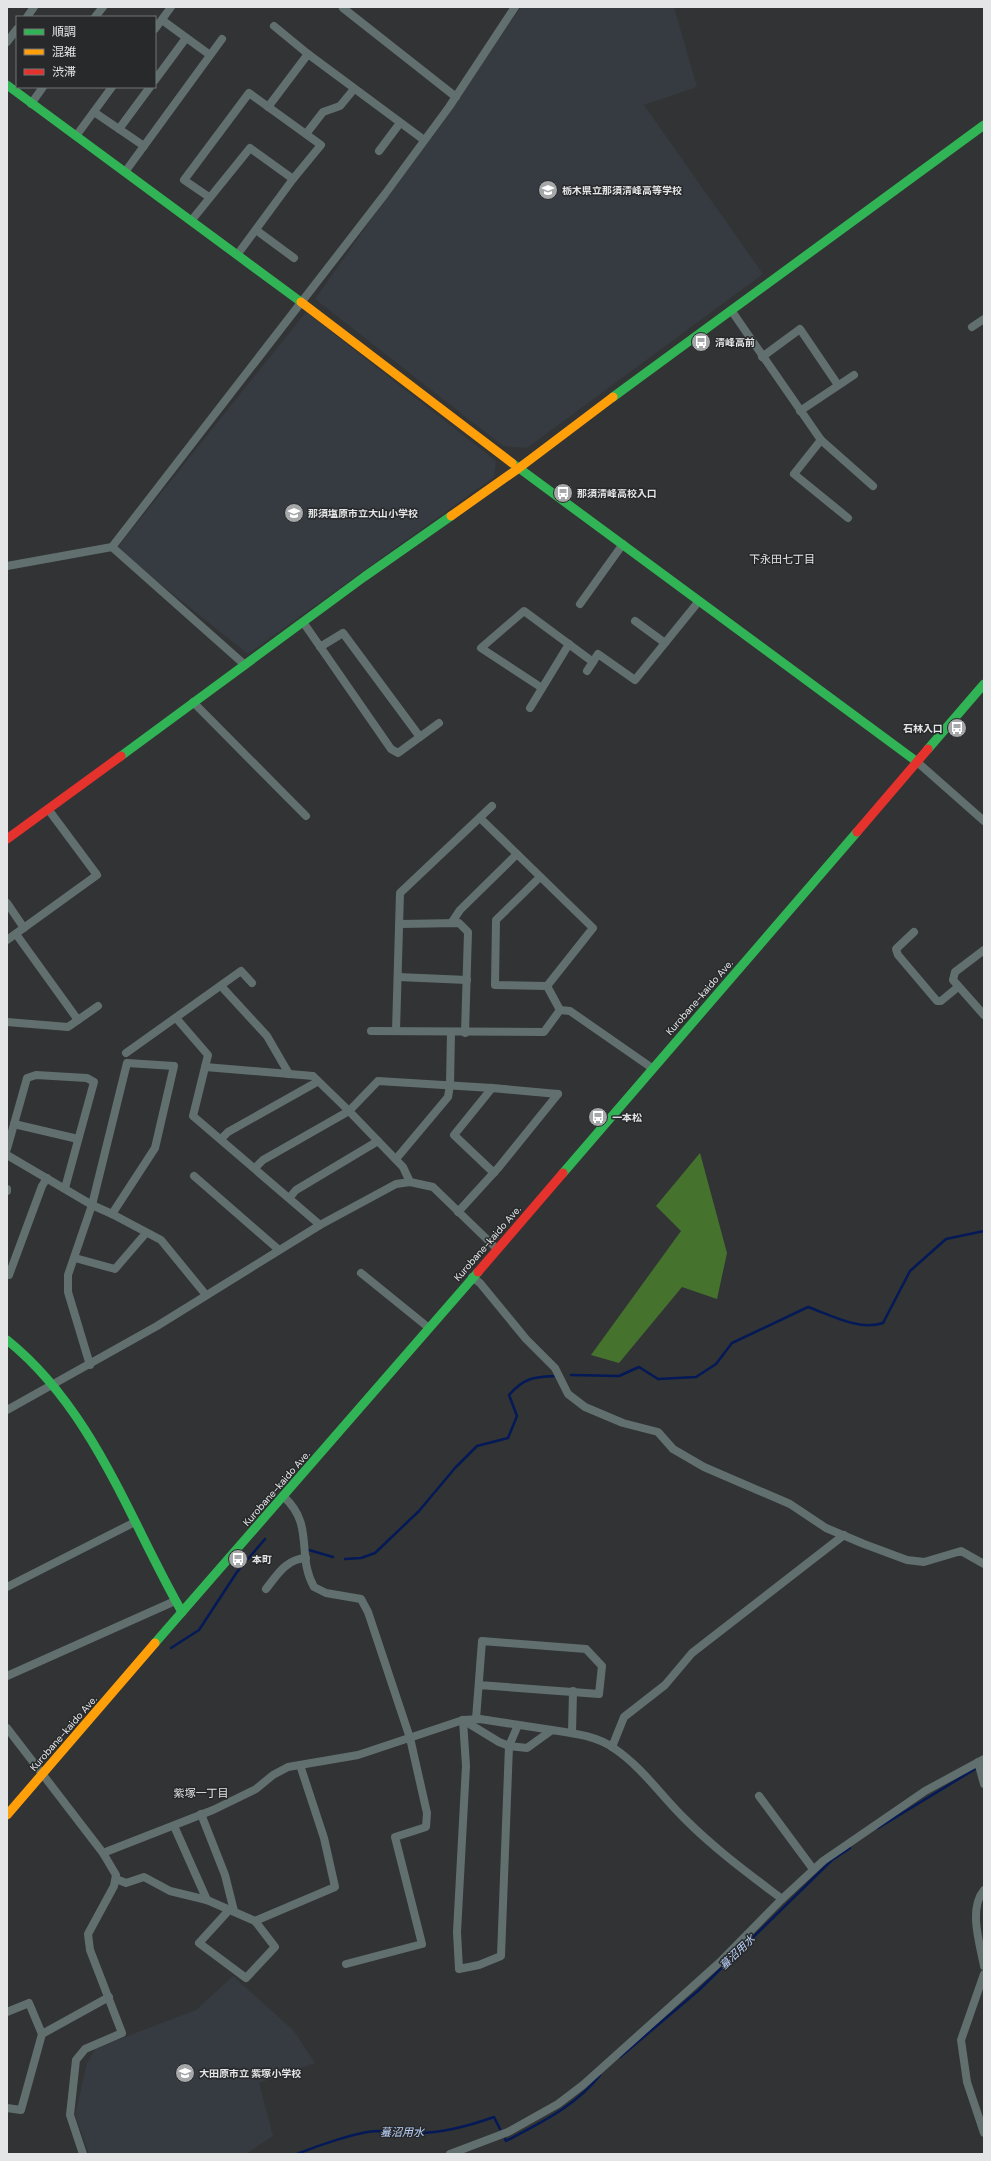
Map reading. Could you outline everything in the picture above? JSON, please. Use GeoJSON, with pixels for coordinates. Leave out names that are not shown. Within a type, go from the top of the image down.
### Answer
{"type":"FeatureCollection","features":[{"type":"Feature","properties":{"kind":"street"},"geometry":{"type":"LineString","coordinates":[[27,16],[34,7]]}},
{"type":"Feature","properties":{"kind":"street"},"geometry":{"type":"LineString","coordinates":[[96,16],[103,7]]}},
{"type":"Feature","properties":{"kind":"street"},"geometry":{"type":"LineString","coordinates":[[156,28],[171,7]]}},
{"type":"Feature","properties":{"kind":"street"},"geometry":{"type":"LineString","coordinates":[[7,566],[112,547],[338,257],[456,97],[515,7]]}},
{"type":"Feature","properties":{"kind":"street"},"geometry":{"type":"LineString","coordinates":[[343,8],[456,97]]}},
{"type":"Feature","properties":{"kind":"street"},"geometry":{"type":"LineString","coordinates":[[162,20],[210,55]]}},
{"type":"Feature","properties":{"kind":"street"},"geometry":{"type":"LineString","coordinates":[[274,26],[354,89],[424,140]]}},
{"type":"Feature","properties":{"kind":"street"},"geometry":{"type":"LineString","coordinates":[[7,42],[16,30]]}},
{"type":"Feature","properties":{"kind":"street"},"geometry":{"type":"LineString","coordinates":[[156,79],[186,38]]}},
{"type":"Feature","properties":{"kind":"street"},"geometry":{"type":"LineString","coordinates":[[125,172],[222,39]]}},
{"type":"Feature","properties":{"kind":"street"},"geometry":{"type":"LineString","coordinates":[[268,107],[308,54]]}},
{"type":"Feature","properties":{"kind":"street"},"geometry":{"type":"LineString","coordinates":[[7,85],[302,302],[519,468],[916,761],[984,821]]}},
{"type":"Feature","properties":{"kind":"street"},"geometry":{"type":"LineString","coordinates":[[31,104],[42,88]]}},
{"type":"Feature","properties":{"kind":"street"},"geometry":{"type":"LineString","coordinates":[[76,136],[111,88]]}},
{"type":"Feature","properties":{"kind":"street"},"geometry":{"type":"LineString","coordinates":[[119,129],[149,88]]}},
{"type":"Feature","properties":{"kind":"street"},"geometry":{"type":"LineString","coordinates":[[306,134],[323,112],[340,106],[354,89]]}},
{"type":"Feature","properties":{"kind":"street"},"geometry":{"type":"LineString","coordinates":[[210,197],[184,180],[249,93],[321,146],[293,179],[237,255]]}},
{"type":"Feature","properties":{"kind":"street"},"geometry":{"type":"LineString","coordinates":[[94,112],[144,146]]}},
{"type":"Feature","properties":{"kind":"street"},"geometry":{"type":"LineString","coordinates":[[379,151],[400,123]]}},
{"type":"Feature","properties":{"kind":"street"},"geometry":{"type":"LineString","coordinates":[[7,839],[303,622],[519,468],[646,372],[984,125]]}},
{"type":"Feature","properties":{"kind":"street"},"geometry":{"type":"LineString","coordinates":[[192,221],[250,148],[293,179]]}},
{"type":"Feature","properties":{"kind":"street"},"geometry":{"type":"LineString","coordinates":[[256,230],[294,258]]}},
{"type":"Feature","properties":{"kind":"street"},"geometry":{"type":"LineString","coordinates":[[731,310],[762,357],[821,440],[873,486]]}},
{"type":"Feature","properties":{"kind":"street"},"geometry":{"type":"LineString","coordinates":[[972,327],[984,319]]}},
{"type":"Feature","properties":{"kind":"street"},"geometry":{"type":"LineString","coordinates":[[762,357],[800,329],[838,385]]}},
{"type":"Feature","properties":{"kind":"street"},"geometry":{"type":"LineString","coordinates":[[800,411],[854,375]]}},
{"type":"Feature","properties":{"kind":"street"},"geometry":{"type":"LineString","coordinates":[[821,440],[794,474],[848,518]]}},
{"type":"Feature","properties":{"kind":"street"},"geometry":{"type":"LineString","coordinates":[[580,604],[623,544]]}},
{"type":"Feature","properties":{"kind":"street"},"geometry":{"type":"LineString","coordinates":[[112,547],[245,665]]}},
{"type":"Feature","properties":{"kind":"street"},"geometry":{"type":"LineString","coordinates":[[587,671],[598,654],[635,680],[699,601]]}},
{"type":"Feature","properties":{"kind":"street"},"geometry":{"type":"LineString","coordinates":[[542,688],[481,648],[524,611],[593,662]]}},
{"type":"Feature","properties":{"kind":"street"},"geometry":{"type":"LineString","coordinates":[[635,621],[665,643]]}},
{"type":"Feature","properties":{"kind":"street"},"geometry":{"type":"LineString","coordinates":[[303,622],[391,749],[398,753],[439,724]]}},
{"type":"Feature","properties":{"kind":"street"},"geometry":{"type":"LineString","coordinates":[[320,648],[343,633],[420,737]]}},
{"type":"Feature","properties":{"kind":"street"},"geometry":{"type":"LineString","coordinates":[[530,708],[569,644]]}},
{"type":"Feature","properties":{"kind":"street","name":"Kurobane-kaido Ave."},"geometry":{"type":"LineString","coordinates":[[7,1815],[182,1612],[284,1497],[916,761],[984,684]]}},
{"type":"Feature","properties":{"kind":"street"},"geometry":{"type":"LineString","coordinates":[[193,702],[306,816]]}},
{"type":"Feature","properties":{"kind":"street"},"geometry":{"type":"LineString","coordinates":[[396,1031],[400,893],[492,806]]}},
{"type":"Feature","properties":{"kind":"street"},"geometry":{"type":"LineString","coordinates":[[7,940],[97,875],[48,809]]}},
{"type":"Feature","properties":{"kind":"street"},"geometry":{"type":"LineString","coordinates":[[480,818],[593,928],[547,986]]}},
{"type":"Feature","properties":{"kind":"street"},"geometry":{"type":"LineString","coordinates":[[452,922],[460,910],[517,854]]}},
{"type":"Feature","properties":{"kind":"street"},"geometry":{"type":"LineString","coordinates":[[540,877],[496,920],[495,985],[547,986]]}},
{"type":"Feature","properties":{"kind":"street"},"geometry":{"type":"LineString","coordinates":[[7,903],[24,928]]}},
{"type":"Feature","properties":{"kind":"street"},"geometry":{"type":"LineString","coordinates":[[400,924],[452,922],[459,923],[468,932],[465,1033]]}},
{"type":"Feature","properties":{"kind":"street"},"geometry":{"type":"LineString","coordinates":[[914,932],[896,948],[898,956],[937,1001],[941,1001],[958,987]]}},
{"type":"Feature","properties":{"kind":"street"},"geometry":{"type":"LineString","coordinates":[[16,934],[78,1020]]}},
{"type":"Feature","properties":{"kind":"street"},"geometry":{"type":"LineString","coordinates":[[984,950],[955,972],[953,980],[984,1015]]}},
{"type":"Feature","properties":{"kind":"street"},"geometry":{"type":"LineString","coordinates":[[126,1053],[241,972],[252,983]]}},
{"type":"Feature","properties":{"kind":"street"},"geometry":{"type":"LineString","coordinates":[[398,977],[467,980]]}},
{"type":"Feature","properties":{"kind":"street"},"geometry":{"type":"LineString","coordinates":[[221,986],[267,1036],[289,1074]]}},
{"type":"Feature","properties":{"kind":"street"},"geometry":{"type":"LineString","coordinates":[[547,986],[560,1010]]}},
{"type":"Feature","properties":{"kind":"street"},"geometry":{"type":"LineString","coordinates":[[7,1014],[10,1022],[68,1027],[98,1006]]}},
{"type":"Feature","properties":{"kind":"street"},"geometry":{"type":"LineString","coordinates":[[560,1010],[570,1011],[652,1068]]}},
{"type":"Feature","properties":{"kind":"street"},"geometry":{"type":"LineString","coordinates":[[371,1032],[544,1032],[560,1010]]}},
{"type":"Feature","properties":{"kind":"street"},"geometry":{"type":"LineString","coordinates":[[176,1018],[208,1055],[193,1116],[290,1197],[320,1225]]}},
{"type":"Feature","properties":{"kind":"street"},"geometry":{"type":"LineString","coordinates":[[396,1159],[448,1097],[450,1085],[451,1032]]}},
{"type":"Feature","properties":{"kind":"street"},"geometry":{"type":"LineString","coordinates":[[90,1365],[68,1292],[68,1275],[92,1205],[128,1063],[174,1066],[155,1148],[112,1214]]}},
{"type":"Feature","properties":{"kind":"street"},"geometry":{"type":"LineString","coordinates":[[206,1067],[313,1076],[317,1082],[349,1111],[396,1159],[403,1168],[410,1182]]}},
{"type":"Feature","properties":{"kind":"street"},"geometry":{"type":"LineString","coordinates":[[7,1149],[27,1078],[36,1075],[87,1078],[94,1082],[65,1188]]}},
{"type":"Feature","properties":{"kind":"street"},"geometry":{"type":"LineString","coordinates":[[255,1168],[263,1160],[349,1111],[378,1081],[492,1088],[558,1094],[494,1173],[458,1212]]}},
{"type":"Feature","properties":{"kind":"street"},"geometry":{"type":"LineString","coordinates":[[221,1139],[228,1132],[317,1082]]}},
{"type":"Feature","properties":{"kind":"street"},"geometry":{"type":"LineString","coordinates":[[492,1088],[454,1135],[494,1173]]}},
{"type":"Feature","properties":{"kind":"street"},"geometry":{"type":"LineString","coordinates":[[14,1124],[78,1139]]}},
{"type":"Feature","properties":{"kind":"street"},"geometry":{"type":"LineString","coordinates":[[290,1197],[296,1190],[378,1141]]}},
{"type":"Feature","properties":{"kind":"street"},"geometry":{"type":"LineString","coordinates":[[7,1155],[92,1205],[161,1240],[206,1295]]}},
{"type":"Feature","properties":{"kind":"street"},"geometry":{"type":"LineString","coordinates":[[194,1176],[279,1250]]}},
{"type":"Feature","properties":{"kind":"street"},"geometry":{"type":"LineString","coordinates":[[7,1275],[9,1275],[42,1186],[47,1178]]}},
{"type":"Feature","properties":{"kind":"street"},"geometry":{"type":"LineString","coordinates":[[7,1410],[90,1365],[157,1326],[320,1225],[396,1184],[410,1182],[433,1187],[497,1248]]}},
{"type":"Feature","properties":{"kind":"street"},"geometry":{"type":"LineString","coordinates":[[75,1258],[115,1269],[146,1233]]}},
{"type":"Feature","properties":{"kind":"street"},"geometry":{"type":"LineString","coordinates":[[361,1273],[429,1328]]}},
{"type":"Feature","properties":{"kind":"street"},"geometry":{"type":"LineString","coordinates":[[472,1277],[480,1283],[526,1339],[555,1368],[568,1394],[585,1407],[623,1423],[658,1432],[673,1449],[704,1467],[790,1504],[826,1528],[907,1560],[924,1562],[961,1551],[984,1564]]}},
{"type":"Feature","properties":{"kind":"street"},"geometry":{"type":"LineString","coordinates":[[7,1340],[30,1359],[55,1384],[79,1417],[182,1612]]}},
{"type":"Feature","properties":{"kind":"street"},"geometry":{"type":"LineString","coordinates":[[284,1497],[298,1513],[306,1558],[311,1581],[314,1587],[326,1592],[361,1599],[368,1612],[410,1738],[427,1813],[426,1827],[394,1837],[422,1944],[346,1964]]}},
{"type":"Feature","properties":{"kind":"street"},"geometry":{"type":"LineString","coordinates":[[7,1587],[135,1522]]}},
{"type":"Feature","properties":{"kind":"street"},"geometry":{"type":"LineString","coordinates":[[612,1747],[624,1717],[665,1685],[692,1653],[844,1535]]}},
{"type":"Feature","properties":{"kind":"street"},"geometry":{"type":"LineString","coordinates":[[266,1589],[289,1562],[295,1559],[306,1558]]}},
{"type":"Feature","properties":{"kind":"street"},"geometry":{"type":"LineString","coordinates":[[7,1676],[175,1601]]}},
{"type":"Feature","properties":{"kind":"street"},"geometry":{"type":"LineString","coordinates":[[476,1719],[482,1641],[586,1649],[602,1666],[599,1694],[479,1685]]}},
{"type":"Feature","properties":{"kind":"street"},"geometry":{"type":"LineString","coordinates":[[572,1733],[573,1691]]}},
{"type":"Feature","properties":{"kind":"street"},"geometry":{"type":"LineString","coordinates":[[103,1853],[174,1826],[256,1789],[273,1774],[288,1767],[358,1755],[463,1720],[476,1719],[572,1733],[600,1741],[612,1747],[650,1781],[686,1820],[723,1853],[782,1899]]}},
{"type":"Feature","properties":{"kind":"street"},"geometry":{"type":"LineString","coordinates":[[463,1720],[466,1766],[457,1932],[459,1969],[479,1965],[501,1956],[509,1746],[518,1725]]}},
{"type":"Feature","properties":{"kind":"street"},"geometry":{"type":"LineString","coordinates":[[463,1720],[509,1746],[527,1748],[552,1730]]}},
{"type":"Feature","properties":{"kind":"street"},"geometry":{"type":"LineString","coordinates":[[7,1728],[103,1853],[116,1875],[114,1886],[88,1934],[90,1950],[122,2033],[85,2049],[76,2060],[70,2115],[83,2154]]}},
{"type":"Feature","properties":{"kind":"street"},"geometry":{"type":"LineString","coordinates":[[450,2154],[508,2132],[558,2104],[583,2085],[720,1962],[813,1869],[876,1823],[924,1791],[981,1760],[984,1784]]}},
{"type":"Feature","properties":{"kind":"street"},"geometry":{"type":"LineString","coordinates":[[256,1921],[335,1887],[324,1838],[300,1765]]}},
{"type":"Feature","properties":{"kind":"street"},"geometry":{"type":"LineString","coordinates":[[759,1796],[813,1869]]}},
{"type":"Feature","properties":{"kind":"street"},"geometry":{"type":"LineString","coordinates":[[201,1814],[226,1875],[232,1910]]}},
{"type":"Feature","properties":{"kind":"street"},"geometry":{"type":"LineString","coordinates":[[174,1826],[208,1900]]}},
{"type":"Feature","properties":{"kind":"street"},"geometry":{"type":"LineString","coordinates":[[116,1879],[126,1883],[144,1877],[170,1891],[208,1900],[232,1910],[256,1921],[275,1947],[246,1978],[199,1943],[232,1910]]}},
{"type":"Feature","properties":{"kind":"street"},"geometry":{"type":"LineString","coordinates":[[984,1890],[980,1895],[976,1914],[984,1966]]}},
{"type":"Feature","properties":{"kind":"street"},"geometry":{"type":"LineString","coordinates":[[984,1974],[960,2040],[967,2082],[984,2133]]}},
{"type":"Feature","properties":{"kind":"street"},"geometry":{"type":"LineString","coordinates":[[42,2034],[109,1996]]}},
{"type":"Feature","properties":{"kind":"street"},"geometry":{"type":"LineString","coordinates":[[7,2012],[29,2003],[42,2034],[21,2110],[7,2108]]}},
{"type":"Feature","properties":{"kind":"shaded area","name":"栃木県立那須清峰高等学校"},"geometry":{"type":"Polygon","coordinates":[[[521,7],[674,7],[697,87],[644,105],[763,274],[527,448],[503,446],[315,299],[521,7]]]}},
{"type":"Feature","properties":{"kind":"shaded area","name":"那須塩原市立大山小学校"},"geometry":{"type":"Polygon","coordinates":[[[306,312],[496,461],[494,477],[248,654],[116,549],[306,312]]]}},
{"type":"Feature","properties":{"kind":"shaded area","name":"大田原市立 紫塚小学校"},"geometry":{"type":"Polygon","coordinates":[[[233,1976],[294,2031],[315,2063],[259,2083],[273,2136],[246,2154],[89,2154],[75,2115],[87,2063],[96,2048],[196,2010],[233,1976]]]}},
{"type":"Feature","properties":{"kind":"green space"},"geometry":{"type":"Polygon","coordinates":[[[700,1153],[727,1253],[717,1299],[682,1287],[619,1363],[591,1355],[681,1231],[656,1206],[700,1153]]]}},
{"type":"Feature","properties":{"kind":"waterway"},"geometry":{"type":"LineString","coordinates":[[571,1375],[619,1376],[639,1367],[658,1379],[696,1377],[716,1364],[732,1343],[808,1307],[855,1324],[874,1325],[883,1323],[910,1271],[946,1239],[984,1231]]}},
{"type":"Feature","properties":{"kind":"waterway"},"geometry":{"type":"LineString","coordinates":[[345,1559],[361,1558],[375,1553],[419,1511],[455,1468],[477,1446],[508,1438],[517,1416],[509,1395],[514,1389],[524,1382],[535,1378],[555,1376]]}},
{"type":"Feature","properties":{"kind":"waterway"},"geometry":{"type":"LineString","coordinates":[[171,1648],[199,1630],[237,1572],[265,1539]]}},
{"type":"Feature","properties":{"kind":"waterway"},"geometry":{"type":"LineString","coordinates":[[309,1550],[333,1557]]}},
{"type":"Feature","properties":{"kind":"waterway","name":"蟇沼用水"},"geometry":{"type":"LineString","coordinates":[[878,1828],[975,1769]]}},
{"type":"Feature","properties":{"kind":"waterway","name":"蟇沼用水"},"geometry":{"type":"LineString","coordinates":[[620,2057],[699,1990],[832,1860],[850,1848]]}},
{"type":"Feature","properties":{"kind":"waterway","name":"蟇沼用水"},"geometry":{"type":"LineString","coordinates":[[505,2139],[506,2141],[569,2105],[600,2075]]}},
{"type":"Feature","properties":{"kind":"waterway","name":"蟇沼用水"},"geometry":{"type":"LineString","coordinates":[[297,2154],[337,2140],[368,2132],[437,2132],[466,2126],[494,2117],[500,2129]]}},
{"type":"Feature","properties":{"kind":"traffic: fast"},"geometry":{"type":"LineString","coordinates":[[7,85],[301,302]]}},
{"type":"Feature","properties":{"kind":"traffic: fast"},"geometry":{"type":"LineString","coordinates":[[613,397],[984,125]]}},
{"type":"Feature","properties":{"kind":"traffic: fast"},"geometry":{"type":"LineString","coordinates":[[512,463],[916,761]]}},
{"type":"Feature","properties":{"kind":"traffic: fast"},"geometry":{"type":"LineString","coordinates":[[121,756],[364,577],[451,516]]}},
{"type":"Feature","properties":{"kind":"traffic: fast"},"geometry":{"type":"LineString","coordinates":[[928,749],[984,684]]}},
{"type":"Feature","properties":{"kind":"traffic: fast"},"geometry":{"type":"LineString","coordinates":[[563,1173],[857,832]]}},
{"type":"Feature","properties":{"kind":"traffic: fast"},"geometry":{"type":"LineString","coordinates":[[155,1643],[478,1272]]}},
{"type":"Feature","properties":{"kind":"traffic: fast"},"geometry":{"type":"LineString","coordinates":[[7,1340],[37,1368],[63,1399],[86,1432],[107,1467],[182,1612]]}},
{"type":"Feature","properties":{"kind":"traffic: slow"},"geometry":{"type":"LineString","coordinates":[[301,302],[512,463]]}},
{"type":"Feature","properties":{"kind":"traffic: slow"},"geometry":{"type":"LineString","coordinates":[[451,516],[519,468],[613,397]]}},
{"type":"Feature","properties":{"kind":"traffic: slow"},"geometry":{"type":"LineString","coordinates":[[7,1815],[155,1643]]}},
{"type":"Feature","properties":{"kind":"traffic: jam"},"geometry":{"type":"LineString","coordinates":[[857,832],[928,749]]}},
{"type":"Feature","properties":{"kind":"traffic: jam"},"geometry":{"type":"LineString","coordinates":[[7,839],[121,756]]}},
{"type":"Feature","properties":{"kind":"traffic: jam"},"geometry":{"type":"LineString","coordinates":[[478,1272],[563,1173]]}},
{"type":"Feature","properties":{"kind":"place","name":"栃木県立那須清峰高等学校"},"geometry":{"type":"Point","coordinates":[548,190]}},
{"type":"Feature","properties":{"kind":"place","name":"清峰高前"},"geometry":{"type":"Point","coordinates":[701,342]}},
{"type":"Feature","properties":{"kind":"place","name":"那須清峰高校入口"},"geometry":{"type":"Point","coordinates":[563,493]}},
{"type":"Feature","properties":{"kind":"place","name":"那須塩原市立大山小学校"},"geometry":{"type":"Point","coordinates":[294,513]}},
{"type":"Feature","properties":{"kind":"place","name":"石林入口"},"geometry":{"type":"Point","coordinates":[957,728]}},
{"type":"Feature","properties":{"kind":"place","name":"一本松"},"geometry":{"type":"Point","coordinates":[598,1117]}},
{"type":"Feature","properties":{"kind":"place","name":"本町"},"geometry":{"type":"Point","coordinates":[238,1559]}},
{"type":"Feature","properties":{"kind":"place","name":"大田原市立 紫塚小学校"},"geometry":{"type":"Point","coordinates":[185,2073]}},
{"type":"Feature","properties":{"kind":"district","name":"下永田七丁目"},"geometry":{"type":"Point","coordinates":[782,559]}},
{"type":"Feature","properties":{"kind":"district","name":"紫塚一丁目"},"geometry":{"type":"Point","coordinates":[201,1793]}}]}
